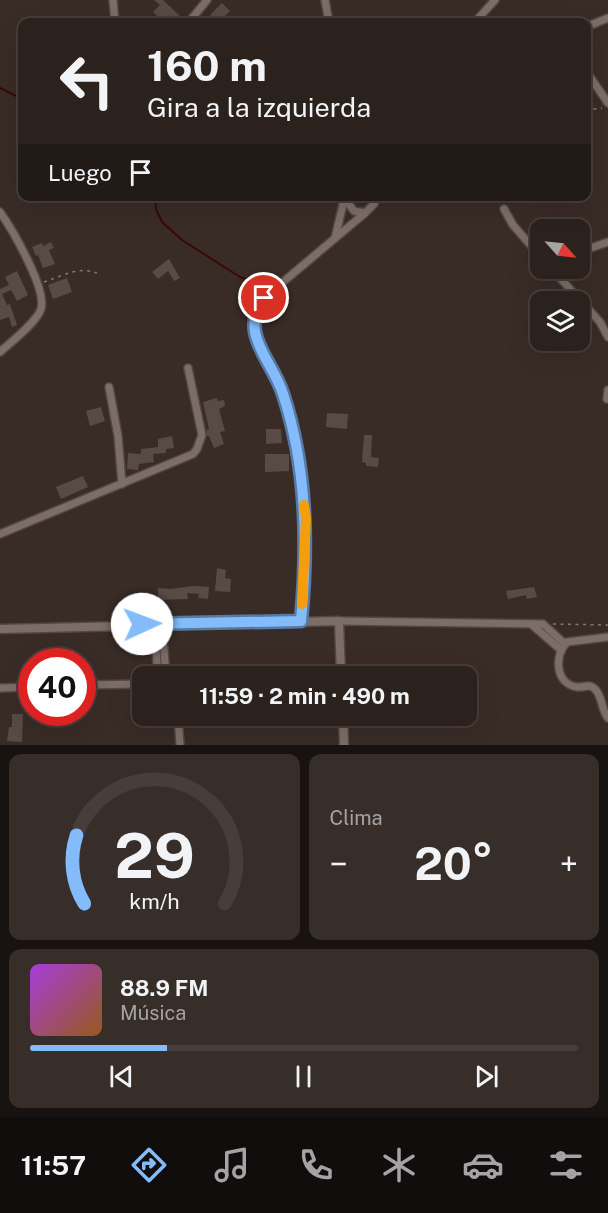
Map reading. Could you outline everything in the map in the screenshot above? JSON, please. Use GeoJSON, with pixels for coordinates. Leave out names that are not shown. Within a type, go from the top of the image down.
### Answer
{"type":"FeatureCollection","features":[{"type":"Feature","properties":{"kind":"street"},"geometry":{"type":"LineString","coordinates":[[113,0],[115,18]]}},
{"type":"Feature","properties":{"kind":"street"},"geometry":{"type":"LineString","coordinates":[[192,18],[207,0]]}},
{"type":"Feature","properties":{"kind":"street"},"geometry":{"type":"LineString","coordinates":[[325,0],[328,18]]}},
{"type":"Feature","properties":{"kind":"street"},"geometry":{"type":"LineString","coordinates":[[479,18],[495,0]]}},
{"type":"Feature","properties":{"kind":"street"},"geometry":{"type":"LineString","coordinates":[[591,25],[608,18]]}},
{"type":"Feature","properties":{"kind":"street"},"geometry":{"type":"LineString","coordinates":[[591,78],[608,103]]}},
{"type":"Feature","properties":{"kind":"street"},"geometry":{"type":"LineString","coordinates":[[335,239],[346,201]]}},
{"type":"Feature","properties":{"kind":"street"},"geometry":{"type":"LineString","coordinates":[[345,230],[342,221],[347,201]]}},
{"type":"Feature","properties":{"kind":"street"},"geometry":{"type":"LineString","coordinates":[[348,201],[354,211],[365,213]]}},
{"type":"Feature","properties":{"kind":"street"},"geometry":{"type":"LineString","coordinates":[[301,621],[306,518],[302,478],[284,394],[253,331],[258,307],[264,298],[365,213],[375,201]]}},
{"type":"Feature","properties":{"kind":"street"},"geometry":{"type":"LineString","coordinates":[[504,209],[513,225],[530,245]]}},
{"type":"Feature","properties":{"kind":"street"},"geometry":{"type":"LineString","coordinates":[[0,212],[14,233],[38,285],[42,307],[38,316],[0,352]]}},
{"type":"Feature","properties":{"kind":"street"},"geometry":{"type":"LineString","coordinates":[[590,248],[608,242]]}},
{"type":"Feature","properties":{"kind":"street"},"geometry":{"type":"LineString","coordinates":[[561,279],[600,322],[608,337]]}},
{"type":"Feature","properties":{"kind":"street"},"geometry":{"type":"LineString","coordinates":[[0,534],[186,458],[198,449],[202,435],[188,368]]}},
{"type":"Feature","properties":{"kind":"street"},"geometry":{"type":"LineString","coordinates":[[109,387],[118,436],[122,484]]}},
{"type":"Feature","properties":{"kind":"street"},"geometry":{"type":"LineString","coordinates":[[607,399],[608,390]]}},
{"type":"Feature","properties":{"kind":"street"},"geometry":{"type":"LineString","coordinates":[[0,629],[301,621],[543,624],[563,647]]}},
{"type":"Feature","properties":{"kind":"street"},"geometry":{"type":"LineString","coordinates":[[339,621],[341,666]]}},
{"type":"Feature","properties":{"kind":"street"},"geometry":{"type":"LineString","coordinates":[[158,624],[158,666]]}},
{"type":"Feature","properties":{"kind":"street"},"geometry":{"type":"LineString","coordinates":[[158,624],[164,666]]}},
{"type":"Feature","properties":{"kind":"street"},"geometry":{"type":"LineString","coordinates":[[531,624],[563,647]]}},
{"type":"Feature","properties":{"kind":"street"},"geometry":{"type":"LineString","coordinates":[[608,637],[579,639],[563,647],[558,659],[562,677],[569,684],[578,687],[591,686],[596,690],[608,718]]}},
{"type":"Feature","properties":{"kind":"street"},"geometry":{"type":"LineString","coordinates":[[96,686],[132,684]]}},
{"type":"Feature","properties":{"kind":"street"},"geometry":{"type":"LineString","coordinates":[[0,688],[18,687]]}},
{"type":"Feature","properties":{"kind":"street"},"geometry":{"type":"LineString","coordinates":[[178,726],[180,745]]}},
{"type":"Feature","properties":{"kind":"street"},"geometry":{"type":"LineString","coordinates":[[343,726],[344,745]]}},
{"type":"Feature","properties":{"kind":"path"},"geometry":{"type":"LineString","coordinates":[[591,110],[600,109],[608,103]]}},
{"type":"Feature","properties":{"kind":"path"},"geometry":{"type":"LineString","coordinates":[[38,285],[73,271],[90,270],[97,273]]}},
{"type":"Feature","properties":{"kind":"path"},"geometry":{"type":"LineString","coordinates":[[543,624],[608,626]]}},
{"type":"Feature","properties":{"kind":"building"},"geometry":{"type":"Polygon","coordinates":[[[154,0],[163,0],[180,16],[160,18],[153,12],[160,5],[154,0]]]}},
{"type":"Feature","properties":{"kind":"building"},"geometry":{"type":"Polygon","coordinates":[[[222,3],[230,11],[225,18],[213,18],[210,15],[222,3]]]}},
{"type":"Feature","properties":{"kind":"building"},"geometry":{"type":"Polygon","coordinates":[[[51,242],[54,248],[49,250],[55,264],[43,268],[32,247],[42,243],[43,246],[51,242]]]}},
{"type":"Feature","properties":{"kind":"building"},"geometry":{"type":"Polygon","coordinates":[[[169,259],[180,278],[174,281],[168,271],[158,279],[152,272],[169,259]]]}},
{"type":"Feature","properties":{"kind":"building"},"geometry":{"type":"Polygon","coordinates":[[[17,271],[28,295],[17,301],[11,290],[2,294],[7,305],[10,304],[17,325],[12,327],[9,317],[0,320],[0,289],[9,285],[5,277],[17,271]]]}},
{"type":"Feature","properties":{"kind":"building"},"geometry":{"type":"Polygon","coordinates":[[[67,278],[72,292],[53,299],[48,285],[67,278]]]}},
{"type":"Feature","properties":{"kind":"building"},"geometry":{"type":"Polygon","coordinates":[[[217,398],[218,401],[224,400],[225,406],[219,409],[225,431],[220,432],[224,444],[214,448],[207,436],[209,429],[203,402],[217,398]]]}},
{"type":"Feature","properties":{"kind":"building"},"geometry":{"type":"Polygon","coordinates":[[[101,407],[105,421],[90,426],[86,411],[101,407]]]}},
{"type":"Feature","properties":{"kind":"building"},"geometry":{"type":"Polygon","coordinates":[[[327,413],[348,414],[347,429],[326,427],[327,413]]]}},
{"type":"Feature","properties":{"kind":"building"},"geometry":{"type":"Polygon","coordinates":[[[266,429],[281,429],[282,443],[266,444],[266,429]]]}},
{"type":"Feature","properties":{"kind":"building"},"geometry":{"type":"Polygon","coordinates":[[[364,435],[372,435],[371,457],[379,458],[378,467],[366,466],[366,463],[362,462],[364,435]]]}},
{"type":"Feature","properties":{"kind":"building"},"geometry":{"type":"Polygon","coordinates":[[[172,436],[174,448],[166,449],[166,453],[153,454],[154,462],[139,464],[138,470],[127,469],[128,453],[141,454],[141,449],[158,447],[158,439],[172,436]]]}},
{"type":"Feature","properties":{"kind":"building"},"geometry":{"type":"Polygon","coordinates":[[[265,454],[289,454],[289,471],[265,472],[265,454]]]}},
{"type":"Feature","properties":{"kind":"building"},"geometry":{"type":"Polygon","coordinates":[[[83,476],[88,487],[61,499],[56,487],[83,476]]]}},
{"type":"Feature","properties":{"kind":"building"},"geometry":{"type":"Polygon","coordinates":[[[217,568],[226,570],[225,578],[231,579],[230,592],[215,591],[217,568]]]}},
{"type":"Feature","properties":{"kind":"building"},"geometry":{"type":"Polygon","coordinates":[[[209,587],[208,599],[198,598],[199,594],[187,593],[188,599],[158,600],[158,588],[209,587]]]}},
{"type":"Feature","properties":{"kind":"building"},"geometry":{"type":"Polygon","coordinates":[[[534,587],[537,597],[527,599],[526,595],[508,599],[506,591],[534,587]]]}},
{"type":"Feature","properties":{"kind":"building"},"geometry":{"type":"Polygon","coordinates":[[[12,714],[18,714],[18,726],[23,726],[22,742],[7,741],[9,727],[12,727],[12,714]]]}},
{"type":"Feature","properties":{"kind":"waterway"},"geometry":{"type":"LineString","coordinates":[[0,88],[18,97]]}},
{"type":"Feature","properties":{"kind":"waterway"},"geometry":{"type":"LineString","coordinates":[[155,201],[156,209],[162,222],[182,240],[240,277],[267,285]]}},
{"type":"Feature","properties":{"kind":"slow traffic"},"geometry":{"type":"LineString","coordinates":[[302,604],[306,518],[304,505]]}},
{"type":"Feature","properties":{"kind":"route"},"geometry":{"type":"LineString","coordinates":[[142,624],[301,621],[306,518],[302,478],[284,394],[253,331],[258,307],[264,298]]}}]}
